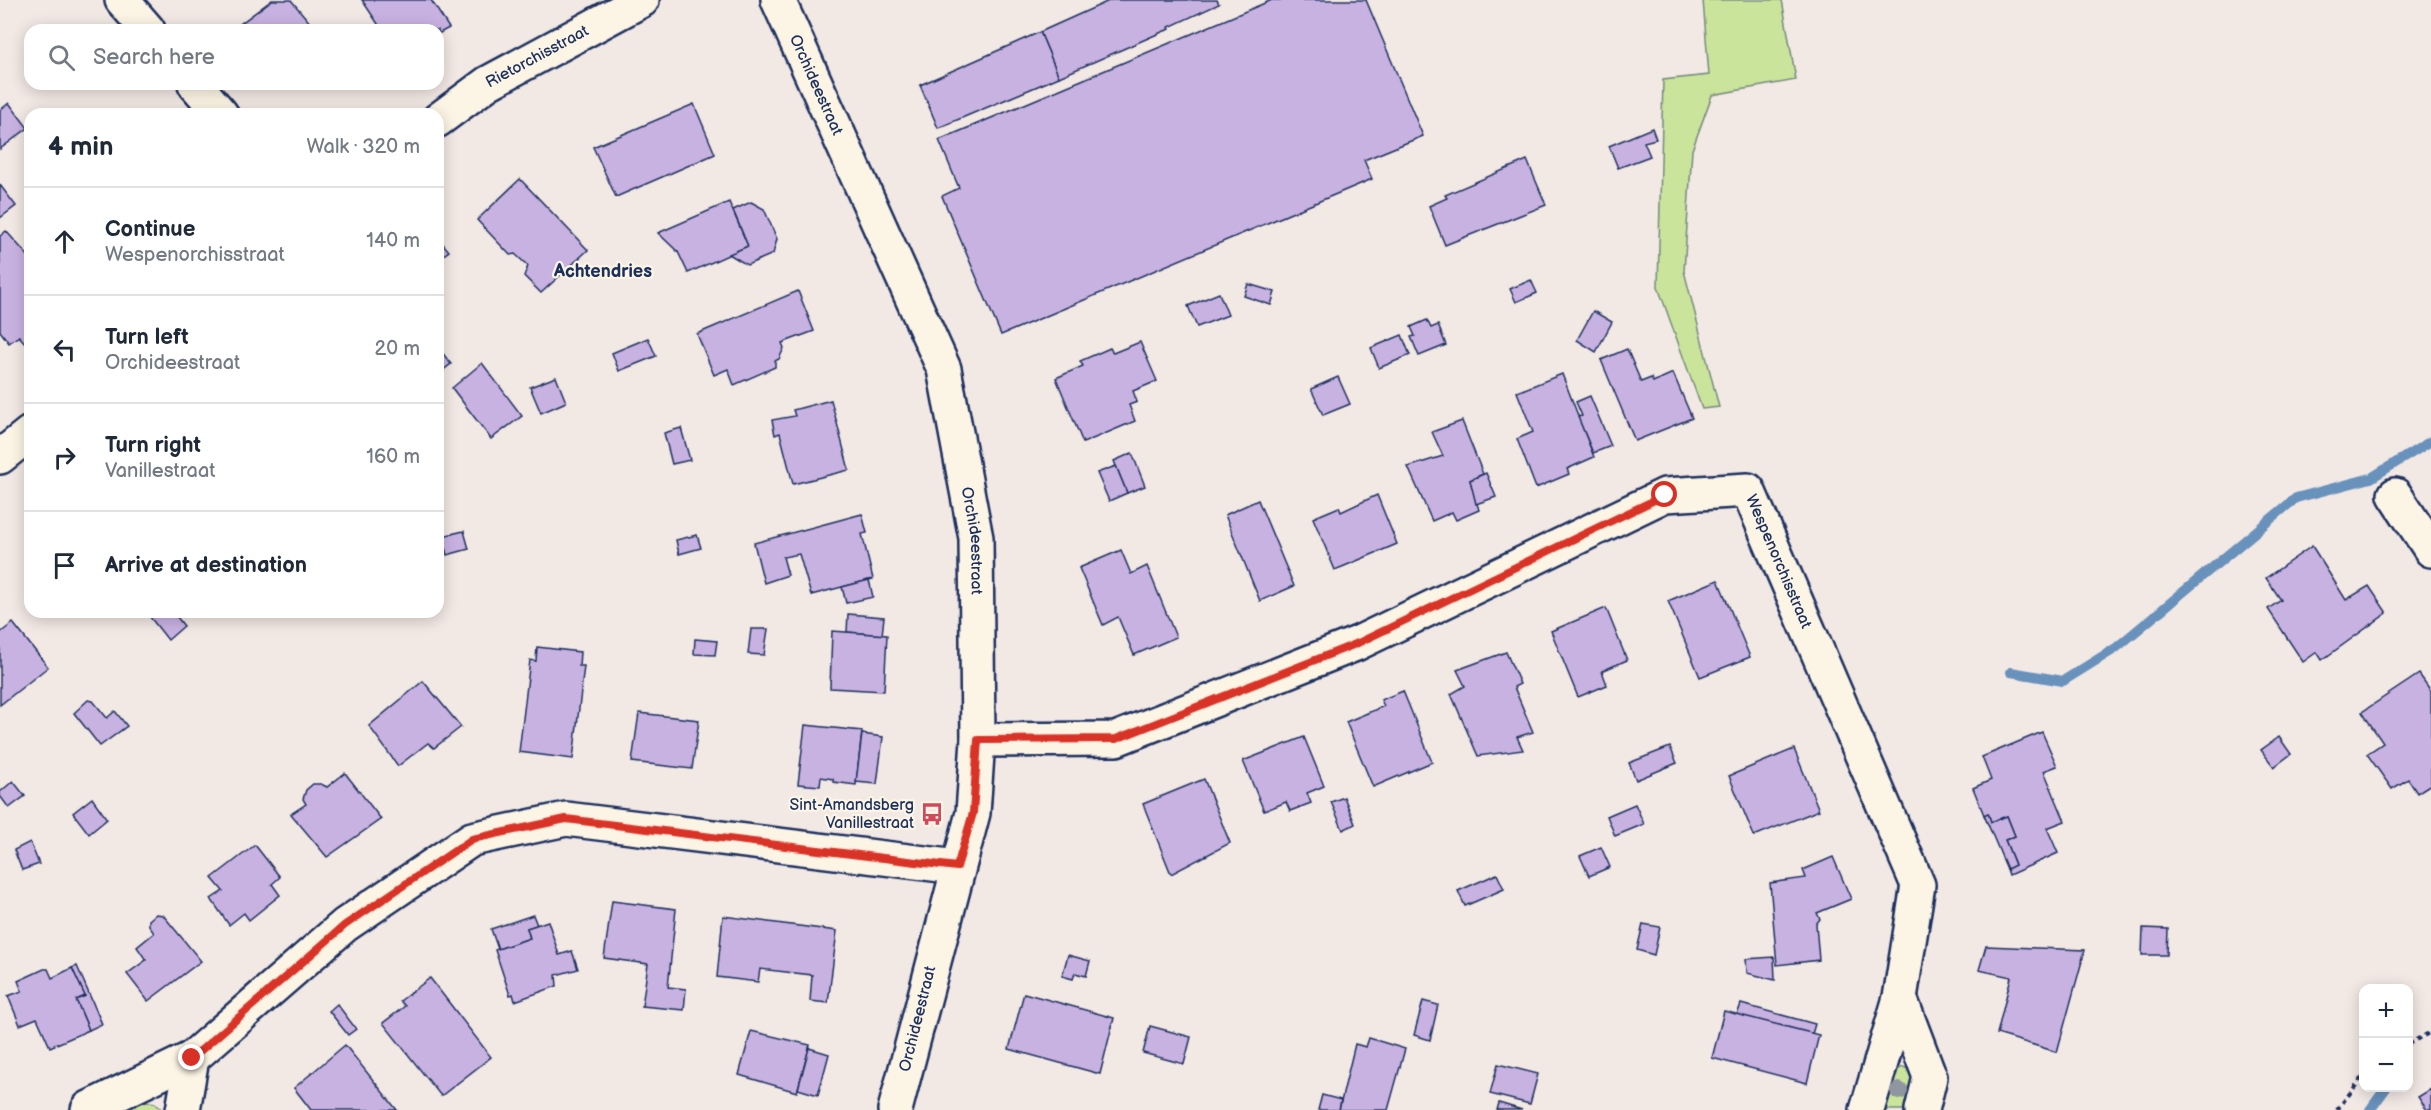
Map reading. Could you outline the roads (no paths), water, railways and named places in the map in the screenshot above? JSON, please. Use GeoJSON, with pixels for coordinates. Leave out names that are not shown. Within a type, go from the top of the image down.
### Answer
{"type":"FeatureCollection","features":[{"type":"Feature","properties":{"kind":"street"},"geometry":{"type":"LineString","coordinates":[[122,0],[143,24]]}},
{"type":"Feature","properties":{"kind":"street","name":"Rietorchisstraat"},"geometry":{"type":"LineString","coordinates":[[444,116],[488,83],[642,0]]}},
{"type":"Feature","properties":{"kind":"street","name":"Orchideestraat"},"geometry":{"type":"LineString","coordinates":[[778,0],[944,369],[976,538],[978,740],[973,813],[895,1110]]}},
{"type":"Feature","properties":{"kind":"street"},"geometry":{"type":"LineString","coordinates":[[200,90],[216,108]]}},
{"type":"Feature","properties":{"kind":"street"},"geometry":{"type":"LineString","coordinates":[[0,457],[24,438]]}},
{"type":"Feature","properties":{"kind":"street","name":"Wespenorchisstraat"},"geometry":{"type":"LineString","coordinates":[[978,740],[1116,739],[1358,643],[1665,495],[1748,490],[1918,885],[1900,998],[1867,1110]]}},
{"type":"Feature","properties":{"kind":"street"},"geometry":{"type":"LineString","coordinates":[[2395,495],[2431,550]]}},
{"type":"Feature","properties":{"kind":"street"},"geometry":{"type":"LineString","coordinates":[[88,1110],[89,1107],[192,1058],[345,925],[472,839],[566,819],[957,867]]}},
{"type":"Feature","properties":{"kind":"street","name":"Wespenorchisstraat"},"geometry":{"type":"LineString","coordinates":[[1900,998],[1930,1077],[1922,1110]]}},
{"type":"Feature","properties":{"kind":"street"},"geometry":{"type":"LineString","coordinates":[[183,1110],[192,1058]]}},
{"type":"Feature","properties":{"kind":"waterway"},"geometry":{"type":"LineString","coordinates":[[2011,672],[2063,681],[2116,648],[2296,498],[2371,478],[2431,441]]}},
{"type":"Feature","properties":{"kind":"waterway"},"geometry":{"type":"LineString","coordinates":[[2370,1110],[2383,1092]]}},
{"type":"Feature","properties":{"kind":"place","name":"Sint-Amandsberg Vanillestraat"},"geometry":{"type":"Point","coordinates":[932,814]}},
{"type":"Feature","properties":{"kind":"district","name":"Achtendries"},"geometry":{"type":"Point","coordinates":[603,271]}}]}
